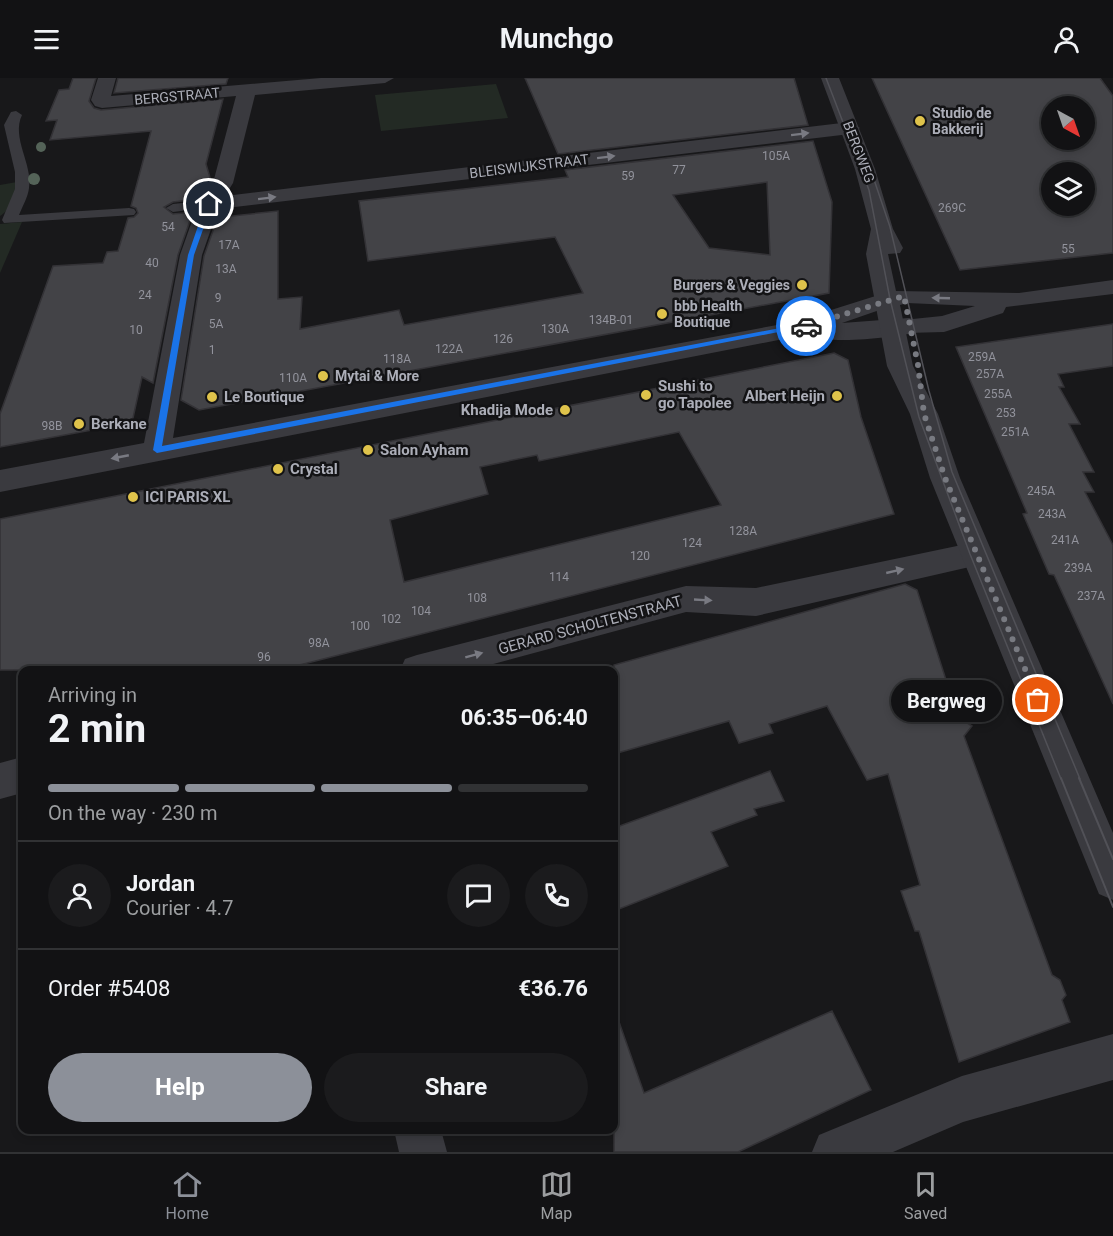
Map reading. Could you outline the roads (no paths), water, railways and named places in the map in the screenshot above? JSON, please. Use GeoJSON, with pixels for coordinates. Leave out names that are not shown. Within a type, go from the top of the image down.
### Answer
{"type":"FeatureCollection","features":[{"type":"Feature","properties":{"kind":"street","name":"BERGSTRAAT"},"geometry":{"type":"LineString","coordinates":[[107,78],[100,100],[102,102],[385,78]]}},
{"type":"Feature","properties":{"kind":"street","name":"BERGWEG"},"geometry":{"type":"LineString","coordinates":[[830,78],[874,193],[882,228],[877,254],[895,298],[900,328],[900,366],[911,394],[924,414],[945,478],[1113,880]]}},
{"type":"Feature","properties":{"kind":"street"},"geometry":{"type":"LineString","coordinates":[[157,450],[191,255],[209,204],[224,183],[247,90]]}},
{"type":"Feature","properties":{"kind":"street","name":"BLEISWIJKSTRAAT"},"geometry":{"type":"LineString","coordinates":[[209,204],[850,128]]}},
{"type":"Feature","properties":{"kind":"street"},"geometry":{"type":"LineString","coordinates":[[0,481],[797,329],[895,298],[1019,300],[1113,287]]}},
{"type":"Feature","properties":{"kind":"street"},"geometry":{"type":"LineString","coordinates":[[797,329],[840,331],[944,324],[1019,300]]}},
{"type":"Feature","properties":{"kind":"street","name":"GERARD SCHOLTENSTRAAT"},"geometry":{"type":"LineString","coordinates":[[432,666],[686,599],[756,602],[976,554]]}},
{"type":"Feature","properties":{"kind":"street"},"geometry":{"type":"LineString","coordinates":[[0,781],[18,776]]}},
{"type":"Feature","properties":{"kind":"street"},"geometry":{"type":"LineString","coordinates":[[836,1152],[962,1099],[1113,1057]]}},
{"type":"Feature","properties":{"kind":"street"},"geometry":{"type":"LineString","coordinates":[[419,1134],[423,1152]]}},
{"type":"Feature","properties":{"kind":"lane"},"geometry":{"type":"LineString","coordinates":[[10,120],[21,171],[22,189],[9,220],[129,212]]}},
{"type":"Feature","properties":{"kind":"lane"},"geometry":{"type":"LineString","coordinates":[[173,208],[209,204]]}},
{"type":"Feature","properties":{"kind":"tram line"},"geometry":{"type":"LineString","coordinates":[[826,78],[869,190],[890,299],[919,417],[970,554],[1061,779]]}},
{"type":"Feature","properties":{"kind":"tram line"},"geometry":{"type":"LineString","coordinates":[[863,147],[890,227],[929,391],[952,472],[1080,779]]}},
{"type":"Feature","properties":{"kind":"tram line"},"geometry":{"type":"LineString","coordinates":[[1061,778],[1113,907]]}},
{"type":"Feature","properties":{"kind":"tram line"},"geometry":{"type":"LineString","coordinates":[[1079,778],[1113,859]]}},
{"type":"Feature","properties":{"kind":"place","name":"Studio de Bakkerij"},"geometry":{"type":"Point","coordinates":[920,121]}},
{"type":"Feature","properties":{"kind":"place","name":"Burgers & Veggies"},"geometry":{"type":"Point","coordinates":[802,285]}},
{"type":"Feature","properties":{"kind":"place","name":"bbb Health Boutique"},"geometry":{"type":"Point","coordinates":[662,314]}},
{"type":"Feature","properties":{"kind":"place","name":"Mytai & More"},"geometry":{"type":"Point","coordinates":[323,376]}},
{"type":"Feature","properties":{"kind":"place","name":"Sushi to go Tapolee"},"geometry":{"type":"Point","coordinates":[646,395]}},
{"type":"Feature","properties":{"kind":"place","name":"Albert Heijn"},"geometry":{"type":"Point","coordinates":[837,396]}},
{"type":"Feature","properties":{"kind":"place","name":"Le Boutique"},"geometry":{"type":"Point","coordinates":[212,397]}},
{"type":"Feature","properties":{"kind":"place","name":"Khadija Mode"},"geometry":{"type":"Point","coordinates":[565,410]}},
{"type":"Feature","properties":{"kind":"place","name":"Berkane"},"geometry":{"type":"Point","coordinates":[79,424]}},
{"type":"Feature","properties":{"kind":"place","name":"Salon Ayham"},"geometry":{"type":"Point","coordinates":[368,450]}},
{"type":"Feature","properties":{"kind":"place","name":"Crystal"},"geometry":{"type":"Point","coordinates":[278,469]}},
{"type":"Feature","properties":{"kind":"place","name":"ICI PARIS XL"},"geometry":{"type":"Point","coordinates":[133,497]}},
{"type":"Feature","properties":{"kind":"place","name":"Bergweg"},"geometry":{"type":"Point","coordinates":[1038,700]}}]}
